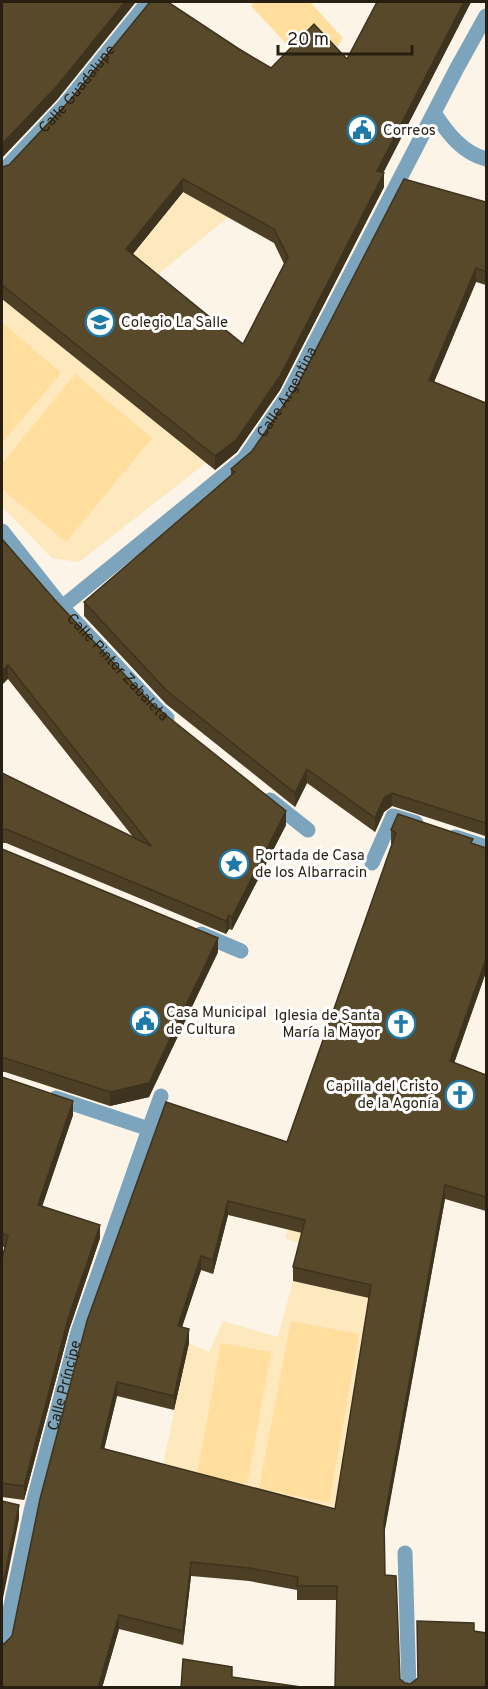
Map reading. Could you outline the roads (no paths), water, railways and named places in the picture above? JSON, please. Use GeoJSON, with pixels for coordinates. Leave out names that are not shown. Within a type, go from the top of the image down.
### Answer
{"type":"FeatureCollection","features":[{"type":"Feature","properties":{"kind":"street","name":"Calle Guadalupe"},"geometry":{"type":"LineString","coordinates":[[2,172],[64,106],[148,2]]}},
{"type":"Feature","properties":{"kind":"street","name":"Calle Argentina"},"geometry":{"type":"LineString","coordinates":[[62,607],[244,459],[288,394],[486,16]]}},
{"type":"Feature","properties":{"kind":"street"},"geometry":{"type":"LineString","coordinates":[[435,114],[450,138],[486,159]]}},
{"type":"Feature","properties":{"kind":"street","name":"Calle Pintor Zabaleta"},"geometry":{"type":"LineString","coordinates":[[2,531],[62,607],[159,711],[177,726]]}},
{"type":"Feature","properties":{"kind":"street"},"geometry":{"type":"LineString","coordinates":[[261,793],[308,830]]}},
{"type":"Feature","properties":{"kind":"street"},"geometry":{"type":"LineString","coordinates":[[372,863],[393,816],[486,847]]}},
{"type":"Feature","properties":{"kind":"street"},"geometry":{"type":"LineString","coordinates":[[186,928],[241,951]]}},
{"type":"Feature","properties":{"kind":"street"},"geometry":{"type":"LineString","coordinates":[[47,1096],[149,1129]]}},
{"type":"Feature","properties":{"kind":"street","name":"Calle Príncipe"},"geometry":{"type":"LineString","coordinates":[[2,1648],[26,1510],[78,1332],[161,1096]]}},
{"type":"Feature","properties":{"kind":"street"},"geometry":{"type":"LineString","coordinates":[[405,1552],[410,1688]]}},
{"type":"Feature","properties":{"kind":"place","name":"Correos"},"geometry":{"type":"Point","coordinates":[362,130]}},
{"type":"Feature","properties":{"kind":"place","name":"Colegio La Salle"},"geometry":{"type":"Point","coordinates":[100,322]}},
{"type":"Feature","properties":{"kind":"place","name":"Portada de Casa de los Albarracin"},"geometry":{"type":"Point","coordinates":[234,864]}},
{"type":"Feature","properties":{"kind":"place","name":"Casa Municipal de Cultura"},"geometry":{"type":"Point","coordinates":[145,1021]}},
{"type":"Feature","properties":{"kind":"place","name":"Iglesia de Santa María la Mayor"},"geometry":{"type":"Point","coordinates":[401,1024]}},
{"type":"Feature","properties":{"kind":"place","name":"Capilla del Cristo de la Agonía"},"geometry":{"type":"Point","coordinates":[460,1095]}}]}
